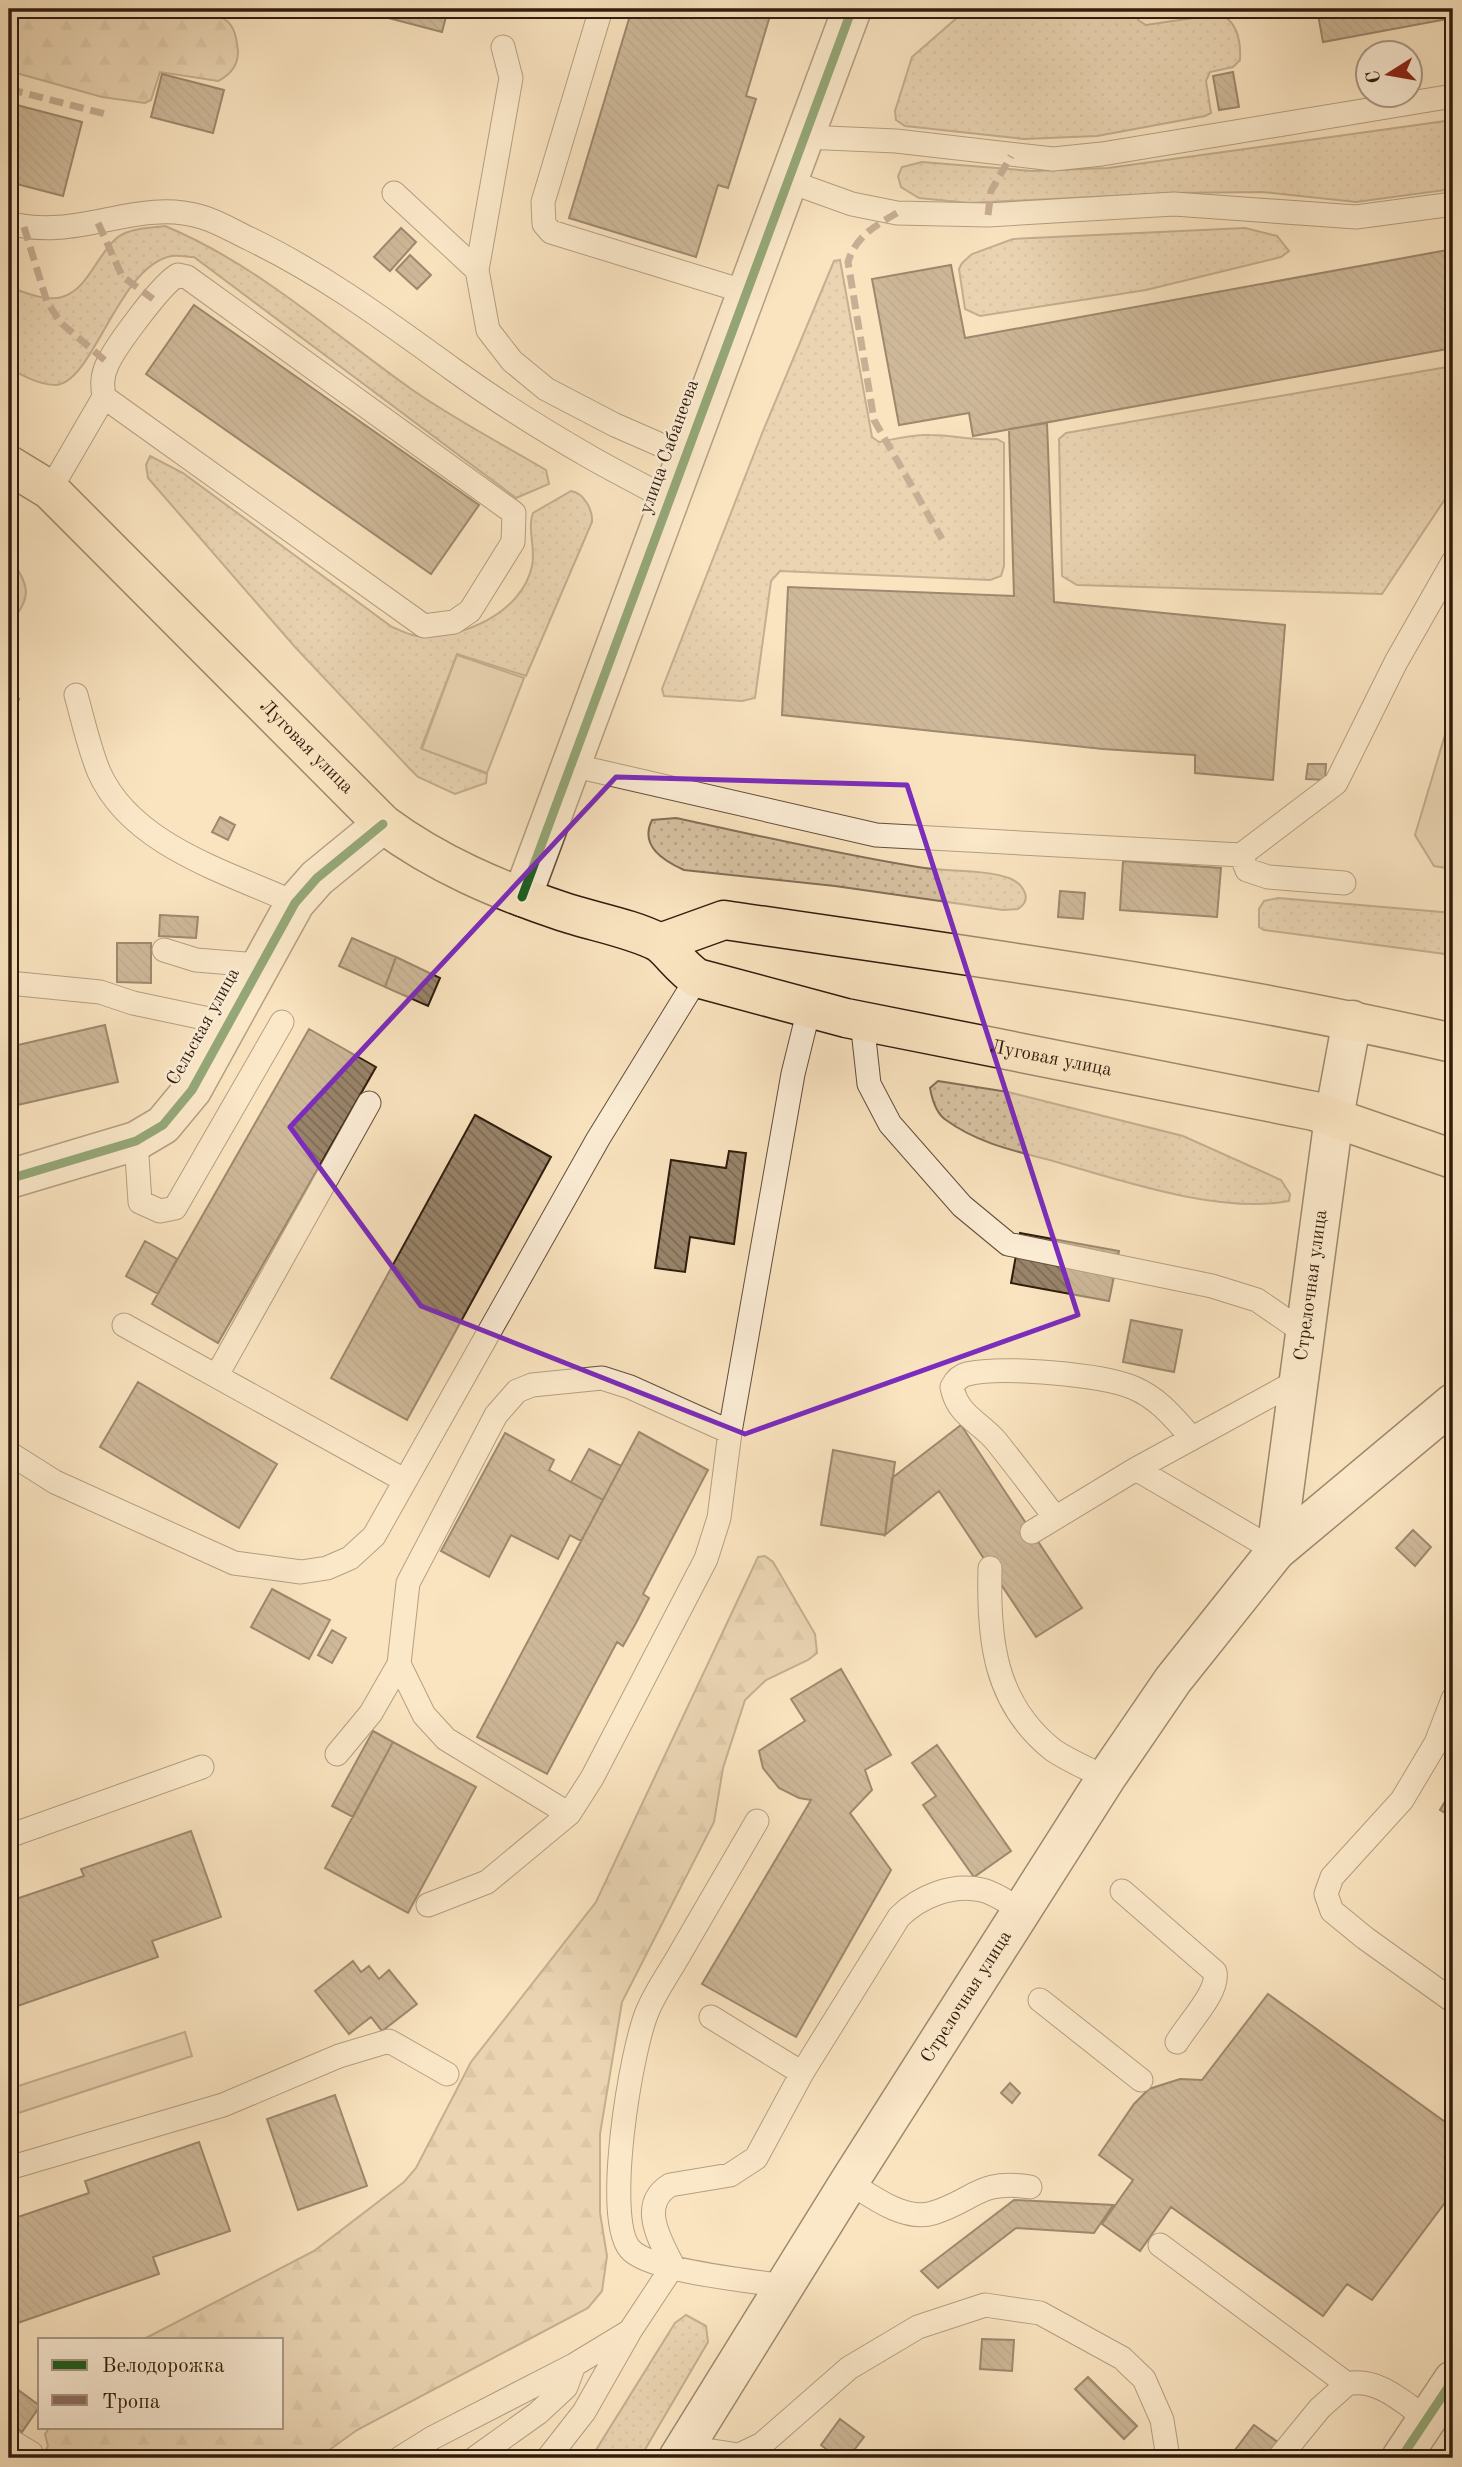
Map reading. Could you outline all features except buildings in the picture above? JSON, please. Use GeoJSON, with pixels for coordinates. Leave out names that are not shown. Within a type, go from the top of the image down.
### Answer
{"type":"FeatureCollection","features":[{"type":"Feature","properties":{"kind":"main road","name":"улица Сабанеева"},"geometry":{"type":"LineString","coordinates":[[522,897],[852,9]]}},
{"type":"Feature","properties":{"kind":"main road","name":"Луговая улица"},"geometry":{"type":"LineString","coordinates":[[9,465],[50,490],[383,824],[412,846],[461,872],[522,897],[660,943],[681,968],[697,978],[862,1021],[1334,1117],[1453,1159]]}},
{"type":"Feature","properties":{"kind":"main road","name":"Сельская улица"},"geometry":{"type":"LineString","coordinates":[[9,1179],[136,1141],[163,1125],[192,1090],[258,965],[295,903],[317,878],[383,824]]}},
{"type":"Feature","properties":{"kind":"main road"},"geometry":{"type":"LineString","coordinates":[[660,943],[724,920],[1112,977],[1352,1020],[1453,1043]]}},
{"type":"Feature","properties":{"kind":"main road","name":"Стрелочная улица"},"geometry":{"type":"LineString","coordinates":[[1276,1551],[1334,1117],[1352,1020]]}},
{"type":"Feature","properties":{"kind":"main road","name":"Стрелочная улица"},"geometry":{"type":"LineString","coordinates":[[682,2452],[849,2182],[1106,1778],[1172,1680],[1276,1551],[1453,1403]]}},
{"type":"Feature","properties":{"kind":"main road"},"geometry":{"type":"LineString","coordinates":[[1401,2458],[1453,2380]]}},
{"type":"Feature","properties":{"kind":"lane"},"geometry":{"type":"LineString","coordinates":[[601,9],[543,202],[544,224],[551,232],[746,292]]}},
{"type":"Feature","properties":{"kind":"lane"},"geometry":{"type":"LineString","coordinates":[[503,47],[511,78],[477,270],[488,330],[512,361],[547,388],[615,425],[686,456]]}},
{"type":"Feature","properties":{"kind":"lane"},"geometry":{"type":"LineString","coordinates":[[804,137],[896,141],[1053,159],[1102,154],[1453,96]]}},
{"type":"Feature","properties":{"kind":"lane"},"geometry":{"type":"LineString","coordinates":[[788,181],[852,204],[897,213],[988,215],[1174,204],[1356,217],[1453,204]]}},
{"type":"Feature","properties":{"kind":"lane"},"geometry":{"type":"LineString","coordinates":[[394,193],[477,270]]}},
{"type":"Feature","properties":{"kind":"lane"},"geometry":{"type":"LineString","coordinates":[[9,223],[24,227],[70,228],[154,210],[174,209],[205,218],[290,258],[368,306],[452,369],[591,458],[669,500]]}},
{"type":"Feature","properties":{"kind":"lane"},"geometry":{"type":"LineString","coordinates":[[50,490],[104,397],[102,383],[108,363],[171,278],[178,275],[187,277],[514,513],[513,542],[470,611],[454,622],[424,626],[104,397]]}},
{"type":"Feature","properties":{"kind":"lane"},"geometry":{"type":"LineString","coordinates":[[571,765],[876,835],[1241,855],[1336,783],[1396,662],[1450,574]]}},
{"type":"Feature","properties":{"kind":"lane"},"geometry":{"type":"LineString","coordinates":[[75,695],[100,773],[134,821],[158,840],[295,903]]}},
{"type":"Feature","properties":{"kind":"lane"},"geometry":{"type":"LineString","coordinates":[[1241,855],[1247,870],[1268,877],[1343,883]]}},
{"type":"Feature","properties":{"kind":"lane"},"geometry":{"type":"LineString","coordinates":[[164,950],[196,960],[258,965]]}},
{"type":"Feature","properties":{"kind":"lane"},"geometry":{"type":"LineString","coordinates":[[9,1453],[55,1482],[234,1563],[301,1572],[327,1568],[350,1558],[374,1536],[598,1139],[697,978]]}},
{"type":"Feature","properties":{"kind":"lane","name":"Сельская улица"},"geometry":{"type":"LineString","coordinates":[[9,983],[100,992],[133,1003],[228,1023]]}},
{"type":"Feature","properties":{"kind":"lane"},"geometry":{"type":"LineString","coordinates":[[428,1905],[487,1882],[569,1814],[592,1777],[706,1559],[719,1518],[730,1432],[793,1074],[809,1009]]}},
{"type":"Feature","properties":{"kind":"lane"},"geometry":{"type":"LineString","coordinates":[[862,1021],[869,1084],[890,1124],[962,1206],[1008,1244],[1212,1286],[1257,1300],[1306,1333]]}},
{"type":"Feature","properties":{"kind":"lane"},"geometry":{"type":"LineString","coordinates":[[136,1141],[140,1202],[160,1211],[175,1208],[282,1022]]}},
{"type":"Feature","properties":{"kind":"lane"},"geometry":{"type":"LineString","coordinates":[[218,1375],[369,1103]]}},
{"type":"Feature","properties":{"kind":"lane"},"geometry":{"type":"LineString","coordinates":[[124,1325],[404,1480]]}},
{"type":"Feature","properties":{"kind":"lane"},"geometry":{"type":"LineString","coordinates":[[1054,1516],[994,1438],[967,1417],[954,1400],[952,1387],[964,1374],[996,1371],[1102,1378],[1150,1396],[1191,1437]]}},
{"type":"Feature","properties":{"kind":"lane"},"geometry":{"type":"LineString","coordinates":[[337,1754],[371,1713],[399,1664],[408,1583],[496,1415],[517,1391],[550,1381],[602,1378],[630,1387],[730,1432]]}},
{"type":"Feature","properties":{"kind":"lane"},"geometry":{"type":"LineString","coordinates":[[1032,1532],[1054,1516],[1191,1437],[1299,1380]]}},
{"type":"Feature","properties":{"kind":"lane"},"geometry":{"type":"LineString","coordinates":[[1136,1469],[1276,1551]]}},
{"type":"Feature","properties":{"kind":"lane"},"geometry":{"type":"LineString","coordinates":[[990,1568],[989,1604],[1005,1693],[1022,1722],[1055,1751],[1106,1778]]}},
{"type":"Feature","properties":{"kind":"lane"},"geometry":{"type":"LineString","coordinates":[[399,1664],[425,1715],[446,1739],[569,1814]]}},
{"type":"Feature","properties":{"kind":"lane"},"geometry":{"type":"LineString","coordinates":[[1453,1699],[1436,1743],[1402,1800],[1332,1877],[1326,1894],[1332,1911],[1453,2001]]}},
{"type":"Feature","properties":{"kind":"lane"},"geometry":{"type":"LineString","coordinates":[[9,1836],[202,1767]]}},
{"type":"Feature","properties":{"kind":"lane"},"geometry":{"type":"LineString","coordinates":[[757,1821],[647,2011],[635,2059],[618,2168],[617,2206],[621,2232],[629,2249],[638,2256],[698,2274],[783,2286]]}},
{"type":"Feature","properties":{"kind":"lane"},"geometry":{"type":"LineString","coordinates":[[673,2266],[656,2232],[653,2204],[662,2190],[670,2185],[730,2175],[756,2158],[803,2073],[899,1917],[913,1903],[932,1894],[982,1890],[1022,1910]]}},
{"type":"Feature","properties":{"kind":"lane"},"geometry":{"type":"LineString","coordinates":[[1122,1891],[1215,1972],[1217,1982],[1214,1991],[1191,2018],[1177,2042]]}},
{"type":"Feature","properties":{"kind":"lane"},"geometry":{"type":"LineString","coordinates":[[1040,2000],[1141,2080]]}},
{"type":"Feature","properties":{"kind":"lane"},"geometry":{"type":"LineString","coordinates":[[711,2017],[803,2073]]}},
{"type":"Feature","properties":{"kind":"lane"},"geometry":{"type":"LineString","coordinates":[[9,2168],[223,2105],[339,2056],[389,2041],[447,2074]]}},
{"type":"Feature","properties":{"kind":"lane"},"geometry":{"type":"LineString","coordinates":[[849,2182],[888,2206],[916,2214],[933,2213],[985,2187],[1007,2184],[1030,2187]]}},
{"type":"Feature","properties":{"kind":"lane"},"geometry":{"type":"LineString","coordinates":[[1160,2245],[1347,2384]]}},
{"type":"Feature","properties":{"kind":"lane"},"geometry":{"type":"LineString","coordinates":[[548,2458],[584,2412],[630,2331],[673,2266]]}},
{"type":"Feature","properties":{"kind":"lane"},"geometry":{"type":"LineString","coordinates":[[682,2452],[739,2455],[762,2444],[849,2368],[918,2327],[985,2305],[1040,2313],[1122,2358],[1144,2379],[1162,2420],[1168,2458]]}},
{"type":"Feature","properties":{"kind":"lane"},"geometry":{"type":"LineString","coordinates":[[400,2458],[465,2420],[574,2365],[630,2331]]}},
{"type":"Feature","properties":{"kind":"lane"},"geometry":{"type":"LineString","coordinates":[[475,2458],[566,2387],[574,2365]]}},
{"type":"Feature","properties":{"kind":"lane"},"geometry":{"type":"LineString","coordinates":[[1279,2458],[1320,2408],[1347,2384],[1371,2384],[1390,2392],[1427,2419]]}},
{"type":"Feature","properties":{"kind":"lane"},"geometry":{"type":"LineString","coordinates":[[9,2440],[31,2453]]}},
{"type":"Feature","properties":{"kind":"highlighted area"},"geometry":{"type":"Polygon","coordinates":[[[616,777],[907,785],[1078,1315],[745,1434],[421,1306],[290,1127],[616,777]]]}},
{"type":"Feature","properties":{"kind":"green space"},"geometry":{"type":"Polygon","coordinates":[[[153,7],[207,13],[224,19],[231,25],[236,38],[237,62],[226,76],[218,81],[160,72],[151,100],[145,103],[102,97],[9,71],[9,9],[153,7]]]}},
{"type":"Feature","properties":{"kind":"green space"},"geometry":{"type":"Polygon","coordinates":[[[967,9],[1136,9],[1138,20],[1146,25],[1220,14],[1235,27],[1240,60],[1233,67],[1210,72],[1206,81],[1211,113],[1205,116],[1097,136],[1024,139],[905,126],[896,120],[895,111],[912,57],[967,9]]]}},
{"type":"Feature","properties":{"kind":"green space"},"geometry":{"type":"Polygon","coordinates":[[[1453,120],[1453,189],[1356,202],[1262,192],[1174,193],[969,203],[919,198],[901,187],[898,176],[902,167],[922,162],[1032,171],[1108,168],[1453,120]]]}},
{"type":"Feature","properties":{"kind":"green space"},"geometry":{"type":"Polygon","coordinates":[[[165,226],[199,242],[263,280],[414,391],[546,470],[549,484],[516,498],[194,257],[172,256],[153,264],[136,280],[82,366],[69,380],[49,385],[9,368],[9,287],[42,297],[62,297],[71,293],[86,279],[118,237],[135,230],[165,226]]]}},
{"type":"Feature","properties":{"kind":"green space"},"geometry":{"type":"Polygon","coordinates":[[[1245,228],[1277,236],[1289,251],[1281,257],[1146,290],[980,316],[965,309],[959,269],[962,263],[972,254],[1013,239],[1245,228]]]}},
{"type":"Feature","properties":{"kind":"green space"},"geometry":{"type":"Polygon","coordinates":[[[840,260],[872,437],[879,442],[917,435],[939,435],[997,439],[1004,443],[1004,566],[1001,576],[990,580],[780,571],[771,581],[755,698],[742,701],[664,696],[662,689],[763,431],[834,261],[840,260]]]}},
{"type":"Feature","properties":{"kind":"green space"},"geometry":{"type":"Polygon","coordinates":[[[1453,366],[1453,487],[1382,594],[1077,585],[1062,576],[1059,439],[1066,433],[1453,366]]]}},
{"type":"Feature","properties":{"kind":"green space"},"geometry":{"type":"Polygon","coordinates":[[[150,456],[183,473],[392,627],[417,636],[434,636],[470,628],[503,610],[526,583],[532,566],[533,513],[571,491],[580,495],[589,507],[592,522],[526,676],[457,654],[421,748],[487,774],[486,783],[455,794],[418,777],[295,647],[148,478],[146,465],[150,456]]]}},
{"type":"Feature","properties":{"kind":"green space"},"geometry":{"type":"Polygon","coordinates":[[[9,558],[25,583],[26,591],[22,606],[9,624],[9,558]]]}},
{"type":"Feature","properties":{"kind":"green space"},"geometry":{"type":"Polygon","coordinates":[[[457,655],[524,678],[487,773],[422,749],[457,655]]]}},
{"type":"Feature","properties":{"kind":"green space"},"geometry":{"type":"Polygon","coordinates":[[[1453,708],[1453,869],[1434,866],[1415,835],[1453,708]]]}},
{"type":"Feature","properties":{"kind":"green space"},"geometry":{"type":"Polygon","coordinates":[[[676,818],[888,862],[929,869],[999,875],[1022,887],[1025,901],[1018,909],[1003,910],[835,886],[684,870],[662,857],[651,845],[649,838],[652,820],[676,818]]]}},
{"type":"Feature","properties":{"kind":"green space"},"geometry":{"type":"Polygon","coordinates":[[[1278,898],[1453,913],[1453,955],[1264,930],[1259,927],[1259,909],[1264,901],[1278,898]]]}},
{"type":"Feature","properties":{"kind":"green space"},"geometry":{"type":"Polygon","coordinates":[[[938,1081],[1008,1092],[1183,1136],[1281,1180],[1290,1194],[1289,1201],[1262,1204],[1204,1200],[1114,1179],[1001,1147],[959,1129],[940,1114],[930,1088],[938,1081]]]}},
{"type":"Feature","properties":{"kind":"green space"},"geometry":{"type":"Polygon","coordinates":[[[765,1556],[773,1562],[815,1634],[817,1653],[766,1680],[745,1700],[723,1768],[714,1822],[622,2002],[600,2134],[600,2213],[607,2256],[602,2291],[588,2308],[357,2430],[325,2453],[264,2452],[245,2458],[41,2458],[48,2446],[45,2434],[49,2428],[284,2428],[284,2338],[146,2338],[314,2251],[404,2182],[416,2168],[471,2062],[596,1902],[758,1557],[765,1556]]]}},
{"type":"Feature","properties":{"kind":"green space"},"geometry":{"type":"Polygon","coordinates":[[[185,2032],[192,2056],[9,2116],[9,2089],[185,2032]]]}},
{"type":"Feature","properties":{"kind":"green space"},"geometry":{"type":"Polygon","coordinates":[[[686,2315],[706,2326],[708,2342],[640,2458],[591,2458],[675,2323],[686,2315]]]}},
{"type":"Feature","properties":{"kind":"marked path"},"geometry":{"type":"LineString","coordinates":[[9,89],[105,114]]}},
{"type":"Feature","properties":{"kind":"marked path"},"geometry":{"type":"LineString","coordinates":[[988,215],[991,191],[1011,156]]}},
{"type":"Feature","properties":{"kind":"marked path"},"geometry":{"type":"LineString","coordinates":[[897,213],[861,238],[848,262],[874,420],[942,539]]}},
{"type":"Feature","properties":{"kind":"marked path"},"geometry":{"type":"LineString","coordinates":[[98,223],[122,276],[153,299]]}},
{"type":"Feature","properties":{"kind":"marked path"},"geometry":{"type":"LineString","coordinates":[[24,227],[47,302],[61,323],[108,363]]}},
{"type":"Feature","properties":{"kind":"cycle path"},"geometry":{"type":"LineString","coordinates":[[522,897],[852,9]]}},
{"type":"Feature","properties":{"kind":"cycle path"},"geometry":{"type":"LineString","coordinates":[[9,1179],[136,1141],[163,1125],[192,1090],[295,903],[317,878],[383,824]]}},
{"type":"Feature","properties":{"kind":"cycle path"},"geometry":{"type":"LineString","coordinates":[[1401,2458],[1453,2380]]}}]}
